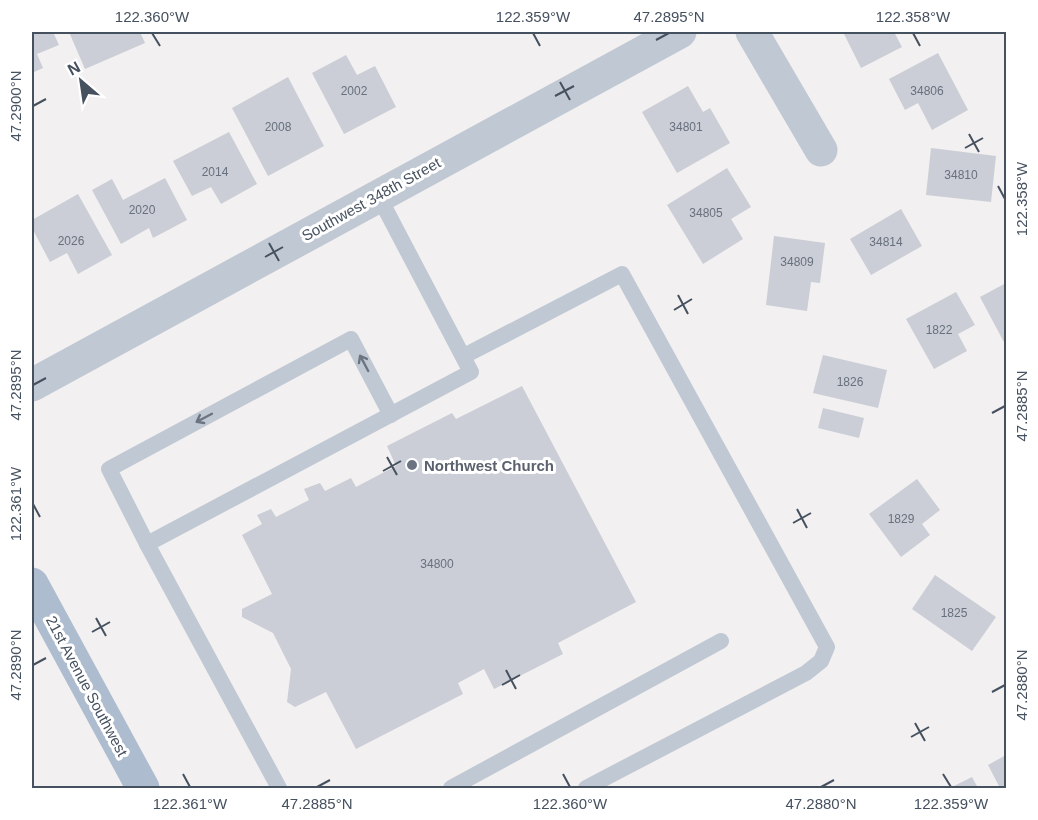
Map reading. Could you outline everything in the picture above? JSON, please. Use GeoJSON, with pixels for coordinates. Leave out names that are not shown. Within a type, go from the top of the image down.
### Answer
{"type":"FeatureCollection","features":[{"type":"Feature","properties":{"kind":"main road","name":"21st Avenue Southwest"},"geometry":{"type":"LineString","coordinates":[[32,584],[143,789]]}},
{"type":"Feature","properties":{"kind":"street","name":"Southwest 348th Street"},"geometry":{"type":"LineString","coordinates":[[32,385],[680,32]]}},
{"type":"Feature","properties":{"kind":"street"},"geometry":{"type":"LineString","coordinates":[[752,32],[821,150]]}},
{"type":"Feature","properties":{"kind":"lane"},"geometry":{"type":"LineString","coordinates":[[147,544],[471,372],[378,195]]}},
{"type":"Feature","properties":{"kind":"lane"},"geometry":{"type":"LineString","coordinates":[[464,356],[622,274],[827,647],[821,662],[806,674],[586,789]]}},
{"type":"Feature","properties":{"kind":"lane"},"geometry":{"type":"LineString","coordinates":[[279,789],[109,469],[351,339],[391,415]]}},
{"type":"Feature","properties":{"kind":"lane"},"geometry":{"type":"LineString","coordinates":[[451,789],[721,641]]}},
{"type":"Feature","properties":{"kind":"building"},"geometry":{"type":"Polygon","coordinates":[[[32,32],[53,32],[59,45],[37,54],[43,68],[32,73],[32,32]]]}},
{"type":"Feature","properties":{"kind":"building"},"geometry":{"type":"Polygon","coordinates":[[[69,32],[140,32],[145,43],[85,69],[69,32]]]}},
{"type":"Feature","properties":{"kind":"building"},"geometry":{"type":"Polygon","coordinates":[[[843,32],[894,32],[902,47],[861,68],[843,32]]]}},
{"type":"Feature","properties":{"kind":"building"},"geometry":{"type":"Polygon","coordinates":[[[938,53],[968,110],[932,130],[918,103],[905,110],[889,79],[938,53]]]}},
{"type":"Feature","properties":{"kind":"building"},"geometry":{"type":"Polygon","coordinates":[[[346,55],[357,75],[375,66],[396,107],[344,134],[312,73],[346,55]]]}},
{"type":"Feature","properties":{"kind":"building"},"geometry":{"type":"Polygon","coordinates":[[[288,77],[324,146],[268,176],[232,108],[288,77]]]}},
{"type":"Feature","properties":{"kind":"building"},"geometry":{"type":"Polygon","coordinates":[[[688,86],[703,112],[710,108],[730,143],[677,173],[642,112],[688,86]]]}},
{"type":"Feature","properties":{"kind":"building"},"geometry":{"type":"Polygon","coordinates":[[[229,132],[257,184],[221,204],[211,187],[192,196],[173,161],[229,132]]]}},
{"type":"Feature","properties":{"kind":"building"},"geometry":{"type":"Polygon","coordinates":[[[931,148],[996,156],[991,202],[926,195],[931,148]]]}},
{"type":"Feature","properties":{"kind":"building"},"geometry":{"type":"Polygon","coordinates":[[[727,168],[751,207],[731,219],[743,239],[703,264],[667,205],[727,168]]]}},
{"type":"Feature","properties":{"kind":"building"},"geometry":{"type":"Polygon","coordinates":[[[165,178],[187,220],[153,238],[149,228],[121,244],[92,190],[112,179],[123,200],[165,178]]]}},
{"type":"Feature","properties":{"kind":"building"},"geometry":{"type":"Polygon","coordinates":[[[78,194],[112,255],[78,274],[67,253],[50,262],[32,228],[32,220],[78,194]]]}},
{"type":"Feature","properties":{"kind":"building"},"geometry":{"type":"Polygon","coordinates":[[[901,209],[922,246],[871,275],[850,239],[901,209]]]}},
{"type":"Feature","properties":{"kind":"building"},"geometry":{"type":"Polygon","coordinates":[[[774,236],[825,243],[820,283],[811,282],[807,311],[766,305],[774,236]]]}},
{"type":"Feature","properties":{"kind":"building"},"geometry":{"type":"Polygon","coordinates":[[[1006,283],[1006,346],[980,297],[1006,283]]]}},
{"type":"Feature","properties":{"kind":"building"},"geometry":{"type":"Polygon","coordinates":[[[956,292],[975,325],[958,334],[967,351],[934,369],[906,319],[956,292]]]}},
{"type":"Feature","properties":{"kind":"building"},"geometry":{"type":"Polygon","coordinates":[[[823,355],[887,370],[878,408],[813,393],[823,355]]]}},
{"type":"Feature","properties":{"kind":"building"},"geometry":{"type":"Polygon","coordinates":[[[522,386],[636,602],[558,643],[563,654],[494,689],[484,669],[458,683],[463,694],[356,749],[326,692],[295,707],[287,702],[291,669],[273,633],[242,617],[242,609],[272,594],[242,535],[262,524],[257,515],[271,509],[276,517],[309,500],[304,489],[320,483],[325,491],[351,478],[356,487],[396,466],[387,446],[452,413],[456,419],[522,386]]]}},
{"type":"Feature","properties":{"kind":"building"},"geometry":{"type":"Polygon","coordinates":[[[823,408],[864,418],[859,438],[818,428],[823,408]]]}},
{"type":"Feature","properties":{"kind":"building"},"geometry":{"type":"Polygon","coordinates":[[[917,479],[940,510],[922,524],[930,535],[901,557],[869,514],[917,479]]]}},
{"type":"Feature","properties":{"kind":"building"},"geometry":{"type":"Polygon","coordinates":[[[935,575],[996,617],[972,651],[912,609],[935,575]]]}},
{"type":"Feature","properties":{"kind":"building"},"geometry":{"type":"Polygon","coordinates":[[[1006,755],[1006,788],[1000,788],[988,765],[1006,755]]]}},
{"type":"Feature","properties":{"kind":"building"},"geometry":{"type":"Polygon","coordinates":[[[972,777],[978,788],[950,788],[972,777]]]}},
{"type":"Feature","properties":{"kind":"place","name":"Northwest Church"},"geometry":{"type":"Point","coordinates":[412,465]}}]}
